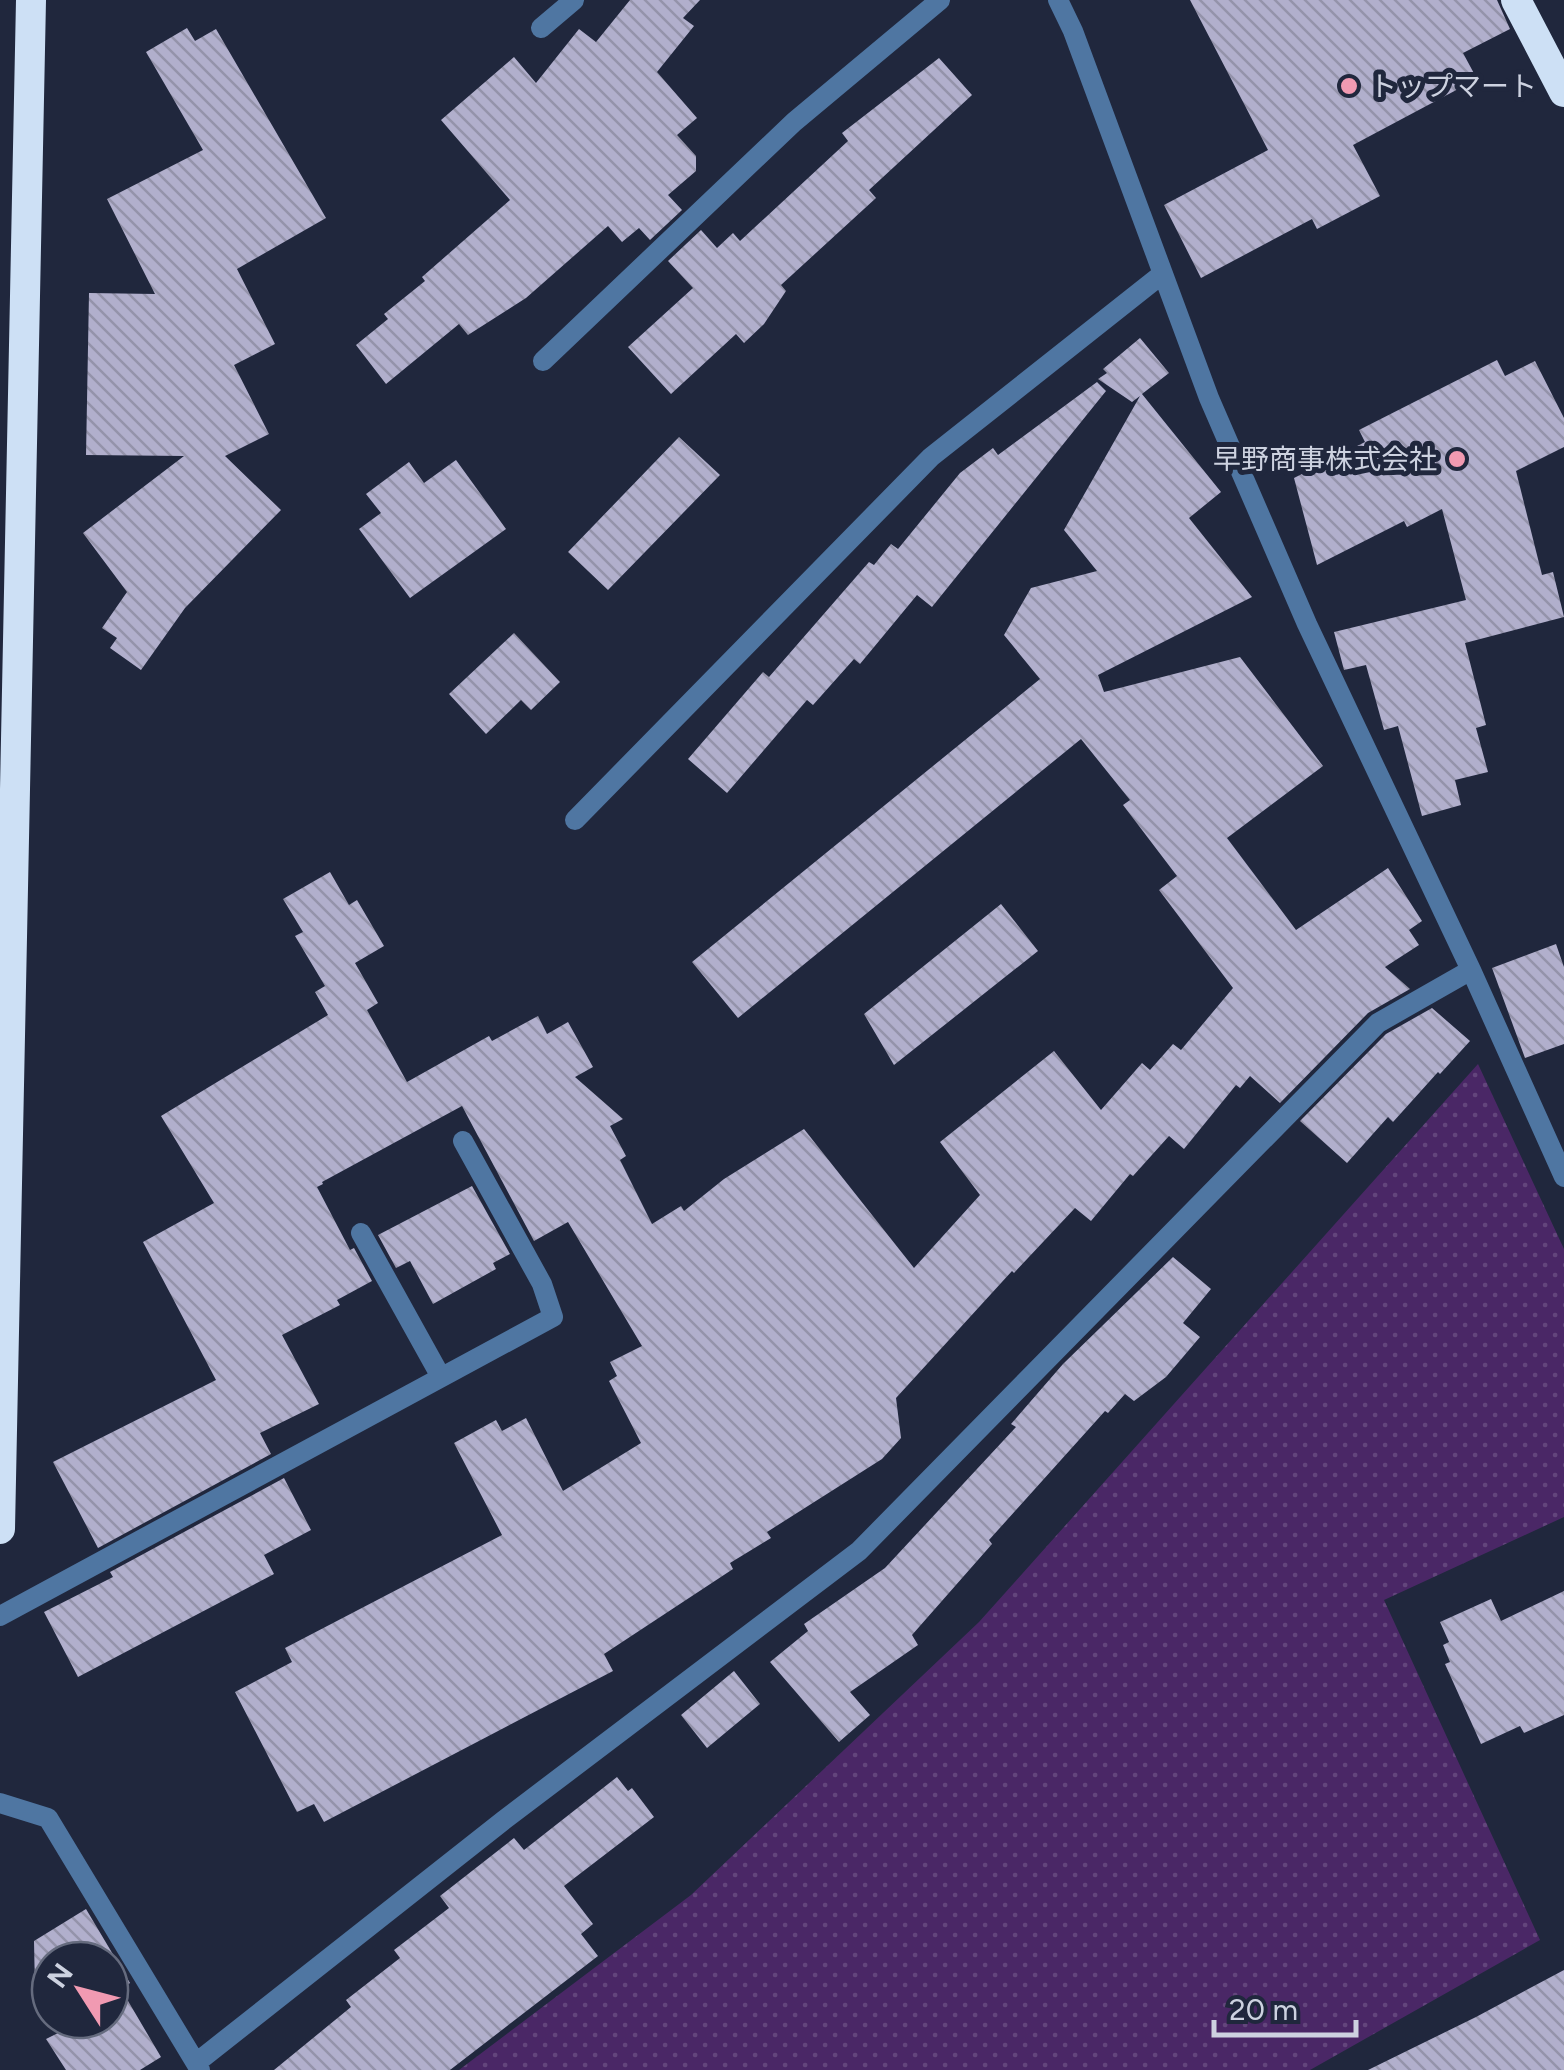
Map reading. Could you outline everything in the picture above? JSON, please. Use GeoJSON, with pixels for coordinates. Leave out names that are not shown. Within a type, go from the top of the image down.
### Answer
{"type":"FeatureCollection","features":[{"type":"Feature","properties":{"kind":"highway"},"geometry":{"type":"LineString","coordinates":[[0,1529],[30,0]]}},
{"type":"Feature","properties":{"kind":"highway"},"geometry":{"type":"LineString","coordinates":[[1516,0],[1564,92]]}},
{"type":"Feature","properties":{"kind":"street"},"geometry":{"type":"LineString","coordinates":[[541,28],[574,0]]}},
{"type":"Feature","properties":{"kind":"street"},"geometry":{"type":"LineString","coordinates":[[543,362],[794,122],[940,0]]}},
{"type":"Feature","properties":{"kind":"street"},"geometry":{"type":"LineString","coordinates":[[1058,0],[1073,31],[1208,398],[1307,624],[1564,1177]]}},
{"type":"Feature","properties":{"kind":"street"},"geometry":{"type":"LineString","coordinates":[[574,820],[932,457],[1161,275]]}},
{"type":"Feature","properties":{"kind":"street"},"geometry":{"type":"LineString","coordinates":[[0,1802],[48,1818],[198,2066],[504,1820],[859,1551],[1378,1024],[1471,970]]}},
{"type":"Feature","properties":{"kind":"street"},"geometry":{"type":"LineString","coordinates":[[0,1616],[553,1317],[542,1284],[463,1141]]}},
{"type":"Feature","properties":{"kind":"street"},"geometry":{"type":"LineString","coordinates":[[361,1233],[441,1377]]}},
{"type":"Feature","properties":{"kind":"shaded area"},"geometry":{"type":"Polygon","coordinates":[[[1478,1064],[1564,1249],[1564,1517],[1384,1600],[1540,1940],[1310,2070],[459,2070],[691,1895],[979,1622],[1478,1064]]]}},
{"type":"Feature","properties":{"kind":"building"},"geometry":{"type":"Polygon","coordinates":[[[630,0],[700,0],[683,18],[694,26],[657,72],[697,118],[677,135],[696,156],[696,171],[668,195],[682,210],[650,240],[639,228],[622,242],[608,226],[526,298],[468,335],[459,324],[386,384],[356,345],[388,319],[384,314],[425,281],[422,277],[510,200],[441,120],[514,57],[536,83],[579,29],[596,42],[630,0]]]}},
{"type":"Feature","properties":{"kind":"building","name":"トップマート"},"geometry":{"type":"Polygon","coordinates":[[[1190,0],[1497,0],[1510,29],[1463,53],[1477,79],[1353,145],[1380,196],[1317,229],[1312,219],[1201,278],[1164,205],[1268,150],[1190,0]]]}},
{"type":"Feature","properties":{"kind":"building"},"geometry":{"type":"Polygon","coordinates":[[[187,28],[195,41],[216,29],[326,218],[237,269],[275,344],[234,365],[269,434],[225,456],[281,510],[185,608],[141,670],[110,648],[117,638],[102,628],[127,592],[83,533],[184,456],[86,455],[89,293],[155,294],[107,199],[203,150],[146,52],[187,28]]]}},
{"type":"Feature","properties":{"kind":"building"},"geometry":{"type":"Polygon","coordinates":[[[939,58],[972,95],[869,190],[876,198],[781,285],[786,291],[764,324],[744,343],[736,334],[671,394],[628,347],[693,288],[668,261],[701,230],[717,248],[733,233],[740,241],[848,141],[842,133],[939,58]]]}},
{"type":"Feature","properties":{"kind":"building"},"geometry":{"type":"Polygon","coordinates":[[[1140,338],[1169,373],[1142,394],[1221,492],[1189,518],[1252,597],[1098,675],[1104,692],[1240,657],[1323,766],[1227,838],[1296,930],[1388,868],[1422,921],[1409,930],[1419,945],[1385,967],[1410,989],[1368,1013],[1280,1103],[1250,1076],[1240,1088],[1236,1085],[1184,1149],[1169,1136],[1133,1176],[1130,1174],[1091,1221],[1075,1208],[896,1398],[901,1438],[882,1459],[767,1532],[771,1538],[730,1563],[733,1569],[604,1654],[613,1671],[324,1822],[314,1804],[297,1812],[235,1692],[292,1662],[285,1648],[502,1535],[454,1443],[496,1420],[502,1431],[526,1418],[563,1491],[641,1443],[609,1381],[617,1376],[610,1362],[642,1346],[568,1222],[534,1241],[462,1106],[317,1187],[350,1250],[354,1248],[372,1281],[337,1300],[340,1305],[282,1335],[319,1404],[260,1433],[271,1454],[98,1548],[53,1462],[216,1380],[143,1242],[214,1203],[161,1116],[328,1015],[315,992],[325,986],[295,936],[303,932],[283,899],[330,872],[349,905],[357,900],[384,946],[355,963],[378,1003],[367,1010],[407,1082],[489,1036],[492,1041],[538,1016],[547,1034],[568,1022],[593,1067],[575,1077],[623,1119],[610,1126],[626,1156],[620,1160],[652,1224],[681,1206],[684,1211],[724,1179],[804,1129],[914,1268],[980,1195],[940,1142],[1054,1051],[1101,1110],[1142,1063],[1150,1070],[1173,1044],[1181,1050],[1233,988],[1159,890],[1177,876],[1123,805],[1130,800],[1081,739],[738,1018],[692,962],[1040,679],[1004,635],[1031,588],[1097,571],[1064,530],[1140,396],[1132,402],[1098,379],[1107,373],[1103,369],[1140,338]]]}},
{"type":"Feature","properties":{"kind":"building"},"geometry":{"type":"Polygon","coordinates":[[[1497,360],[1505,376],[1535,361],[1564,418],[1564,447],[1516,471],[1542,575],[1553,572],[1564,617],[1465,643],[1486,725],[1476,728],[1488,772],[1455,780],[1461,805],[1422,816],[1398,726],[1384,730],[1366,665],[1344,670],[1334,632],[1466,600],[1442,509],[1407,527],[1404,521],[1317,565],[1294,478],[1365,442],[1359,430],[1497,360]]]}},
{"type":"Feature","properties":{"kind":"building"},"geometry":{"type":"Polygon","coordinates":[[[1097,382],[1106,391],[932,607],[917,595],[860,664],[854,659],[813,705],[807,700],[727,793],[688,759],[763,672],[769,677],[869,562],[874,565],[891,544],[898,549],[960,473],[993,448],[998,455],[1097,382]]]}},
{"type":"Feature","properties":{"kind":"building"},"geometry":{"type":"Polygon","coordinates":[[[679,437],[720,475],[608,590],[568,552],[679,437]]]}},
{"type":"Feature","properties":{"kind":"building"},"geometry":{"type":"Polygon","coordinates":[[[456,460],[506,529],[410,598],[359,529],[381,513],[366,494],[409,462],[424,483],[456,460]]]}},
{"type":"Feature","properties":{"kind":"building"},"geometry":{"type":"Polygon","coordinates":[[[514,633],[560,682],[531,710],[521,700],[486,734],[449,694],[514,633]]]}},
{"type":"Feature","properties":{"kind":"building"},"geometry":{"type":"Polygon","coordinates":[[[1001,904],[1038,951],[894,1065],[864,1014],[1001,904]]]}},
{"type":"Feature","properties":{"kind":"building"},"geometry":{"type":"Polygon","coordinates":[[[1556,944],[1564,967],[1564,1044],[1525,1058],[1492,968],[1556,944]]]}},
{"type":"Feature","properties":{"kind":"building"},"geometry":{"type":"Polygon","coordinates":[[[1432,1008],[1470,1041],[1393,1122],[1388,1117],[1347,1163],[1300,1121],[1386,1034],[1432,1008]]]}},
{"type":"Feature","properties":{"kind":"building"},"geometry":{"type":"Polygon","coordinates":[[[472,1186],[510,1254],[493,1263],[496,1269],[433,1304],[410,1261],[396,1268],[378,1235],[472,1186]]]}},
{"type":"Feature","properties":{"kind":"building"},"geometry":{"type":"Polygon","coordinates":[[[1173,1257],[1211,1289],[1183,1323],[1200,1337],[1166,1377],[1134,1401],[1125,1394],[1108,1413],[1105,1411],[989,1540],[992,1544],[912,1635],[918,1645],[850,1692],[870,1715],[839,1742],[770,1662],[808,1631],[804,1624],[885,1568],[1016,1427],[1011,1424],[1063,1364],[1173,1257]]]}},
{"type":"Feature","properties":{"kind":"building"},"geometry":{"type":"Polygon","coordinates":[[[284,1478],[311,1530],[264,1555],[274,1574],[78,1677],[44,1612],[113,1577],[110,1572],[284,1478]]]}},
{"type":"Feature","properties":{"kind":"building"},"geometry":{"type":"Polygon","coordinates":[[[1564,1591],[1564,1715],[1524,1733],[1520,1726],[1481,1744],[1445,1664],[1450,1662],[1443,1645],[1449,1642],[1440,1622],[1491,1599],[1501,1621],[1564,1591]]]}},
{"type":"Feature","properties":{"kind":"building"},"geometry":{"type":"Polygon","coordinates":[[[734,1671],[760,1704],[707,1748],[681,1715],[734,1671]]]}},
{"type":"Feature","properties":{"kind":"building"},"geometry":{"type":"Polygon","coordinates":[[[617,1777],[628,1791],[632,1788],[654,1817],[564,1886],[593,1924],[581,1934],[598,1956],[450,2070],[274,2070],[351,2007],[346,2000],[400,1958],[394,1950],[449,1908],[440,1896],[514,1838],[524,1850],[617,1777]]]}},
{"type":"Feature","properties":{"kind":"building"},"geometry":{"type":"Polygon","coordinates":[[[86,1909],[104,1940],[36,1940],[86,1909]]]}},
{"type":"Feature","properties":{"kind":"building"},"geometry":{"type":"Polygon","coordinates":[[[1564,1970],[1564,2070],[1368,2070],[1476,2017],[1564,1970]]]}},
{"type":"Feature","properties":{"kind":"building"},"geometry":{"type":"Polygon","coordinates":[[[130,2004],[161,2057],[140,2070],[66,2070],[47,2040],[130,2040],[130,2004]]]}},
{"type":"Feature","properties":{"kind":"place","name":"トップマート"},"geometry":{"type":"Point","coordinates":[1349,86]}},
{"type":"Feature","properties":{"kind":"place","name":"早野商事株式会社"},"geometry":{"type":"Point","coordinates":[1457,459]}}]}
